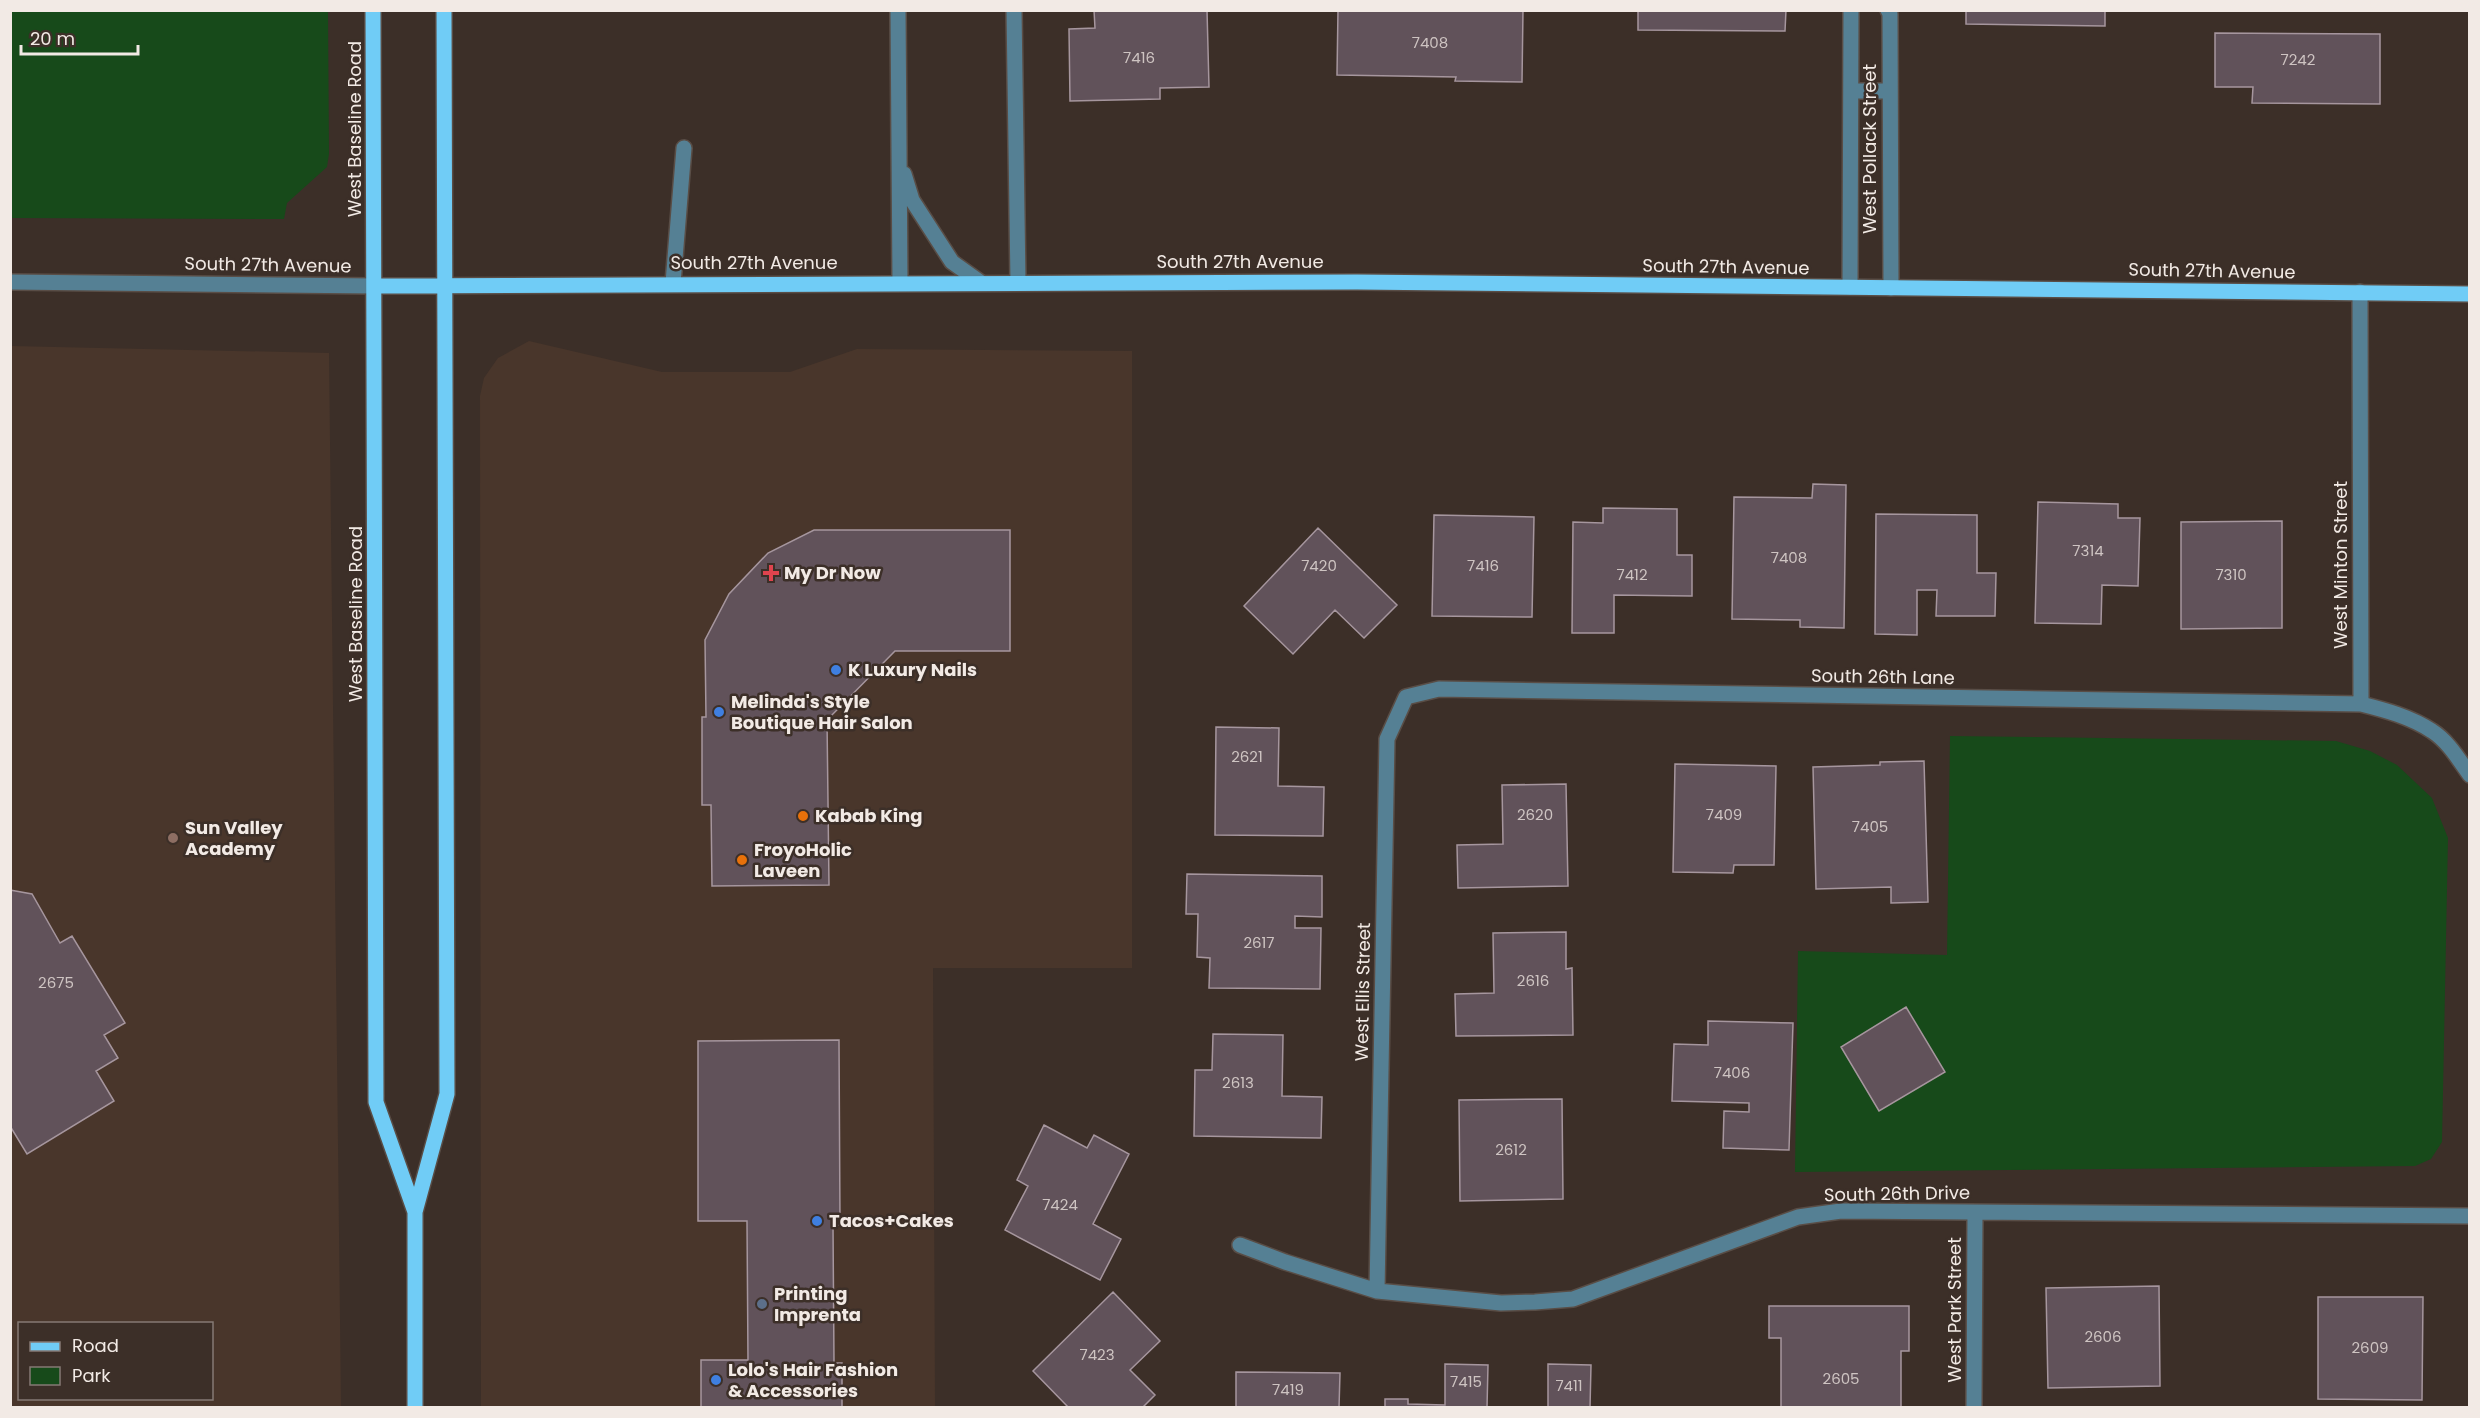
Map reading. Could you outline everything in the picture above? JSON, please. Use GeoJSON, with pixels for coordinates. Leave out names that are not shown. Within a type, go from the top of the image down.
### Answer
{"type":"FeatureCollection","features":[{"type":"Feature","properties":{"kind":"main road","name":"West Baseline Road"},"geometry":{"type":"LineString","coordinates":[[373,10],[376,1102],[415,1212]]}},
{"type":"Feature","properties":{"kind":"main road","name":"West Baseline Road"},"geometry":{"type":"LineString","coordinates":[[415,1407],[415,1212],[447,1094],[444,10]]}},
{"type":"Feature","properties":{"kind":"main road","name":"South 27th Avenue"},"geometry":{"type":"LineString","coordinates":[[375,286],[900,282],[1357,282],[2469,294]]}},
{"type":"Feature","properties":{"kind":"street"},"geometry":{"type":"LineString","coordinates":[[898,10],[900,282]]}},
{"type":"Feature","properties":{"kind":"street"},"geometry":{"type":"LineString","coordinates":[[1014,10],[1018,282]]}},
{"type":"Feature","properties":{"kind":"street","name":"West Pollack Street"},"geometry":{"type":"LineString","coordinates":[[1850,287],[1851,10]]}},
{"type":"Feature","properties":{"kind":"street","name":"West Pollack Street"},"geometry":{"type":"LineString","coordinates":[[1888,10],[1890,14],[1891,288]]}},
{"type":"Feature","properties":{"kind":"street"},"geometry":{"type":"LineString","coordinates":[[1851,92],[1890,92]]}},
{"type":"Feature","properties":{"kind":"street"},"geometry":{"type":"LineString","coordinates":[[673,284],[684,148]]}},
{"type":"Feature","properties":{"kind":"street"},"geometry":{"type":"LineString","coordinates":[[899,157],[912,201],[952,262],[980,282]]}},
{"type":"Feature","properties":{"kind":"street","name":"South 27th Avenue"},"geometry":{"type":"LineString","coordinates":[[10,282],[375,286]]}},
{"type":"Feature","properties":{"kind":"street","name":"West Minton Street"},"geometry":{"type":"LineString","coordinates":[[2360,292],[2361,704]]}},
{"type":"Feature","properties":{"kind":"street","name":"South 26th Lane"},"geometry":{"type":"LineString","coordinates":[[1406,698],[1439,689],[2361,704]]}},
{"type":"Feature","properties":{"kind":"street","name":"West Ellis Street"},"geometry":{"type":"LineString","coordinates":[[1377,1291],[1387,739],[1406,698]]}},
{"type":"Feature","properties":{"kind":"street"},"geometry":{"type":"LineString","coordinates":[[2361,704],[2392,712],[2433,732],[2453,752],[2469,775]]}},
{"type":"Feature","properties":{"kind":"street","name":"South 26th Drive"},"geometry":{"type":"LineString","coordinates":[[1240,1245],[1377,1291],[1501,1303],[1573,1299],[1798,1217],[1841,1211],[2469,1216]]}},
{"type":"Feature","properties":{"kind":"street","name":"West Park Street"},"geometry":{"type":"LineString","coordinates":[[1974,1407],[1975,1213]]}},
{"type":"Feature","properties":{"kind":"shaded area"},"geometry":{"type":"Polygon","coordinates":[[[529,341],[662,372],[790,372],[857,349],[1132,351],[1132,968],[933,968],[935,1407],[481,1408],[480,396],[484,378],[498,358],[529,341]]]}},
{"type":"Feature","properties":{"kind":"shaded area","name":"Sun Valley Academy"},"geometry":{"type":"Polygon","coordinates":[[[11,346],[329,353],[341,1407],[11,1408],[11,346]]]}},
{"type":"Feature","properties":{"kind":"green space"},"geometry":{"type":"Polygon","coordinates":[[[11,10],[328,11],[329,154],[327,167],[287,203],[284,219],[11,218],[11,10]]]}},
{"type":"Feature","properties":{"kind":"green space"},"geometry":{"type":"Polygon","coordinates":[[[1950,736],[2336,741],[2370,751],[2397,765],[2432,798],[2448,838],[2442,1142],[2431,1159],[2415,1166],[1795,1172],[1798,951],[1947,955],[1950,736]]]}},
{"type":"Feature","properties":{"kind":"building"},"geometry":{"type":"Polygon","coordinates":[[[1094,10],[1207,10],[1209,87],[1160,88],[1160,99],[1070,101],[1069,29],[1095,28],[1094,10]]]}},
{"type":"Feature","properties":{"kind":"building"},"geometry":{"type":"Polygon","coordinates":[[[1338,10],[1523,10],[1522,82],[1455,81],[1456,77],[1337,75],[1338,10]]]}},
{"type":"Feature","properties":{"kind":"building"},"geometry":{"type":"Polygon","coordinates":[[[1638,10],[1786,10],[1785,31],[1638,30],[1638,10]]]}},
{"type":"Feature","properties":{"kind":"building"},"geometry":{"type":"Polygon","coordinates":[[[1966,10],[2105,10],[2105,26],[1966,24],[1966,10]]]}},
{"type":"Feature","properties":{"kind":"building"},"geometry":{"type":"Polygon","coordinates":[[[2215,33],[2380,34],[2380,104],[2252,103],[2253,87],[2215,87],[2215,33]]]}},
{"type":"Feature","properties":{"kind":"building"},"geometry":{"type":"Polygon","coordinates":[[[1813,484],[1846,485],[1844,628],[1800,627],[1800,620],[1732,619],[1734,497],[1812,498],[1813,484]]]}},
{"type":"Feature","properties":{"kind":"building"},"geometry":{"type":"Polygon","coordinates":[[[2038,502],[2118,504],[2118,518],[2140,518],[2138,586],[2102,585],[2101,624],[2035,623],[2038,502]]]}},
{"type":"Feature","properties":{"kind":"building"},"geometry":{"type":"Polygon","coordinates":[[[1603,508],[1677,509],[1677,555],[1692,555],[1692,596],[1614,595],[1614,633],[1572,633],[1573,522],[1603,523],[1603,508]]]}},
{"type":"Feature","properties":{"kind":"building"},"geometry":{"type":"Polygon","coordinates":[[[1876,514],[1977,515],[1977,573],[1996,573],[1995,616],[1936,616],[1937,590],[1917,590],[1917,635],[1875,634],[1876,514]]]}},
{"type":"Feature","properties":{"kind":"building"},"geometry":{"type":"Polygon","coordinates":[[[1434,515],[1534,517],[1532,617],[1432,616],[1434,515]]]}},
{"type":"Feature","properties":{"kind":"building"},"geometry":{"type":"Polygon","coordinates":[[[2282,521],[2282,628],[2181,629],[2181,522],[2282,521]]]}},
{"type":"Feature","properties":{"kind":"building"},"geometry":{"type":"Polygon","coordinates":[[[1318,528],[1397,605],[1364,638],[1335,610],[1293,654],[1244,606],[1318,528]]]}},
{"type":"Feature","properties":{"kind":"building"},"geometry":{"type":"Polygon","coordinates":[[[814,530],[1010,530],[1010,651],[895,651],[827,720],[829,885],[712,886],[711,805],[702,805],[702,717],[706,717],[705,640],[729,594],[768,553],[814,530]]]}},
{"type":"Feature","properties":{"kind":"building"},"geometry":{"type":"Polygon","coordinates":[[[1216,727],[1279,728],[1278,786],[1324,787],[1323,836],[1215,835],[1216,727]]]}},
{"type":"Feature","properties":{"kind":"building"},"geometry":{"type":"Polygon","coordinates":[[[1924,761],[1928,902],[1891,903],[1891,887],[1816,889],[1813,767],[1924,761]]]}},
{"type":"Feature","properties":{"kind":"building"},"geometry":{"type":"Polygon","coordinates":[[[1675,764],[1776,766],[1774,865],[1734,865],[1733,873],[1673,872],[1675,764]]]}},
{"type":"Feature","properties":{"kind":"building"},"geometry":{"type":"Polygon","coordinates":[[[1566,784],[1568,886],[1458,888],[1457,845],[1503,844],[1502,785],[1566,784]]]}},
{"type":"Feature","properties":{"kind":"building"},"geometry":{"type":"Polygon","coordinates":[[[1187,874],[1322,876],[1322,917],[1295,916],[1295,928],[1321,928],[1320,989],[1209,988],[1210,958],[1197,957],[1198,914],[1186,914],[1187,874]]]}},
{"type":"Feature","properties":{"kind":"building"},"geometry":{"type":"Polygon","coordinates":[[[10,890],[32,894],[60,943],[72,936],[125,1023],[104,1035],[118,1058],[96,1071],[114,1101],[27,1154],[10,1126],[10,890]]]}},
{"type":"Feature","properties":{"kind":"building"},"geometry":{"type":"Polygon","coordinates":[[[1566,932],[1566,969],[1572,968],[1573,1035],[1456,1036],[1455,994],[1494,993],[1493,933],[1566,932]]]}},
{"type":"Feature","properties":{"kind":"building"},"geometry":{"type":"Polygon","coordinates":[[[1906,1007],[1945,1072],[1879,1111],[1841,1047],[1906,1007]]]}},
{"type":"Feature","properties":{"kind":"building"},"geometry":{"type":"Polygon","coordinates":[[[1708,1021],[1793,1023],[1789,1150],[1723,1148],[1724,1111],[1749,1112],[1749,1103],[1672,1101],[1674,1044],[1708,1045],[1708,1021]]]}},
{"type":"Feature","properties":{"kind":"building"},"geometry":{"type":"Polygon","coordinates":[[[1213,1034],[1283,1035],[1282,1096],[1322,1097],[1321,1138],[1194,1136],[1195,1070],[1212,1070],[1213,1034]]]}},
{"type":"Feature","properties":{"kind":"building"},"geometry":{"type":"Polygon","coordinates":[[[839,1040],[840,1225],[833,1225],[834,1363],[842,1363],[842,1408],[701,1408],[701,1360],[748,1360],[747,1221],[698,1221],[698,1041],[839,1040]]]}},
{"type":"Feature","properties":{"kind":"building"},"geometry":{"type":"Polygon","coordinates":[[[1562,1099],[1563,1199],[1460,1201],[1459,1100],[1562,1099]]]}},
{"type":"Feature","properties":{"kind":"building"},"geometry":{"type":"Polygon","coordinates":[[[1044,1125],[1087,1148],[1094,1135],[1129,1154],[1093,1224],[1121,1239],[1100,1280],[1005,1230],[1028,1186],[1017,1180],[1044,1125]]]}},
{"type":"Feature","properties":{"kind":"building"},"geometry":{"type":"Polygon","coordinates":[[[2159,1286],[2160,1386],[2048,1388],[2046,1288],[2159,1286]]]}},
{"type":"Feature","properties":{"kind":"building"},"geometry":{"type":"Polygon","coordinates":[[[1113,1292],[1160,1341],[1130,1370],[1155,1395],[1142,1408],[1069,1408],[1033,1371],[1113,1292]]]}},
{"type":"Feature","properties":{"kind":"building"},"geometry":{"type":"Polygon","coordinates":[[[2318,1297],[2423,1297],[2422,1400],[2318,1399],[2318,1297]]]}},
{"type":"Feature","properties":{"kind":"building"},"geometry":{"type":"Polygon","coordinates":[[[1769,1306],[1909,1306],[1909,1351],[1901,1351],[1901,1408],[1781,1408],[1781,1338],[1769,1338],[1769,1306]]]}},
{"type":"Feature","properties":{"kind":"building"},"geometry":{"type":"Polygon","coordinates":[[[1445,1364],[1488,1365],[1487,1408],[1385,1408],[1385,1399],[1408,1399],[1408,1404],[1445,1405],[1445,1364]]]}},
{"type":"Feature","properties":{"kind":"building"},"geometry":{"type":"Polygon","coordinates":[[[1548,1364],[1591,1365],[1590,1408],[1548,1408],[1548,1364]]]}},
{"type":"Feature","properties":{"kind":"building"},"geometry":{"type":"Polygon","coordinates":[[[1236,1372],[1340,1373],[1339,1408],[1236,1408],[1236,1372]]]}},
{"type":"Feature","properties":{"kind":"place","name":"My Dr Now"},"geometry":{"type":"Point","coordinates":[771,573]}},
{"type":"Feature","properties":{"kind":"place","name":"K Luxury Nails"},"geometry":{"type":"Point","coordinates":[836,670]}},
{"type":"Feature","properties":{"kind":"place","name":"Melinda's Style Boutique Hair Salon"},"geometry":{"type":"Point","coordinates":[719,712]}},
{"type":"Feature","properties":{"kind":"place","name":"Kabab King"},"geometry":{"type":"Point","coordinates":[803,816]}},
{"type":"Feature","properties":{"kind":"place","name":"Sun Valley Academy"},"geometry":{"type":"Point","coordinates":[173,838]}},
{"type":"Feature","properties":{"kind":"place","name":"FroyoHolic Laveen"},"geometry":{"type":"Point","coordinates":[742,860]}},
{"type":"Feature","properties":{"kind":"place","name":"Tacos+Cakes"},"geometry":{"type":"Point","coordinates":[817,1221]}},
{"type":"Feature","properties":{"kind":"place","name":"Printing Imprenta"},"geometry":{"type":"Point","coordinates":[762,1304]}},
{"type":"Feature","properties":{"kind":"place","name":"Lolo's Hair Fashion & Accessories"},"geometry":{"type":"Point","coordinates":[716,1380]}}]}
